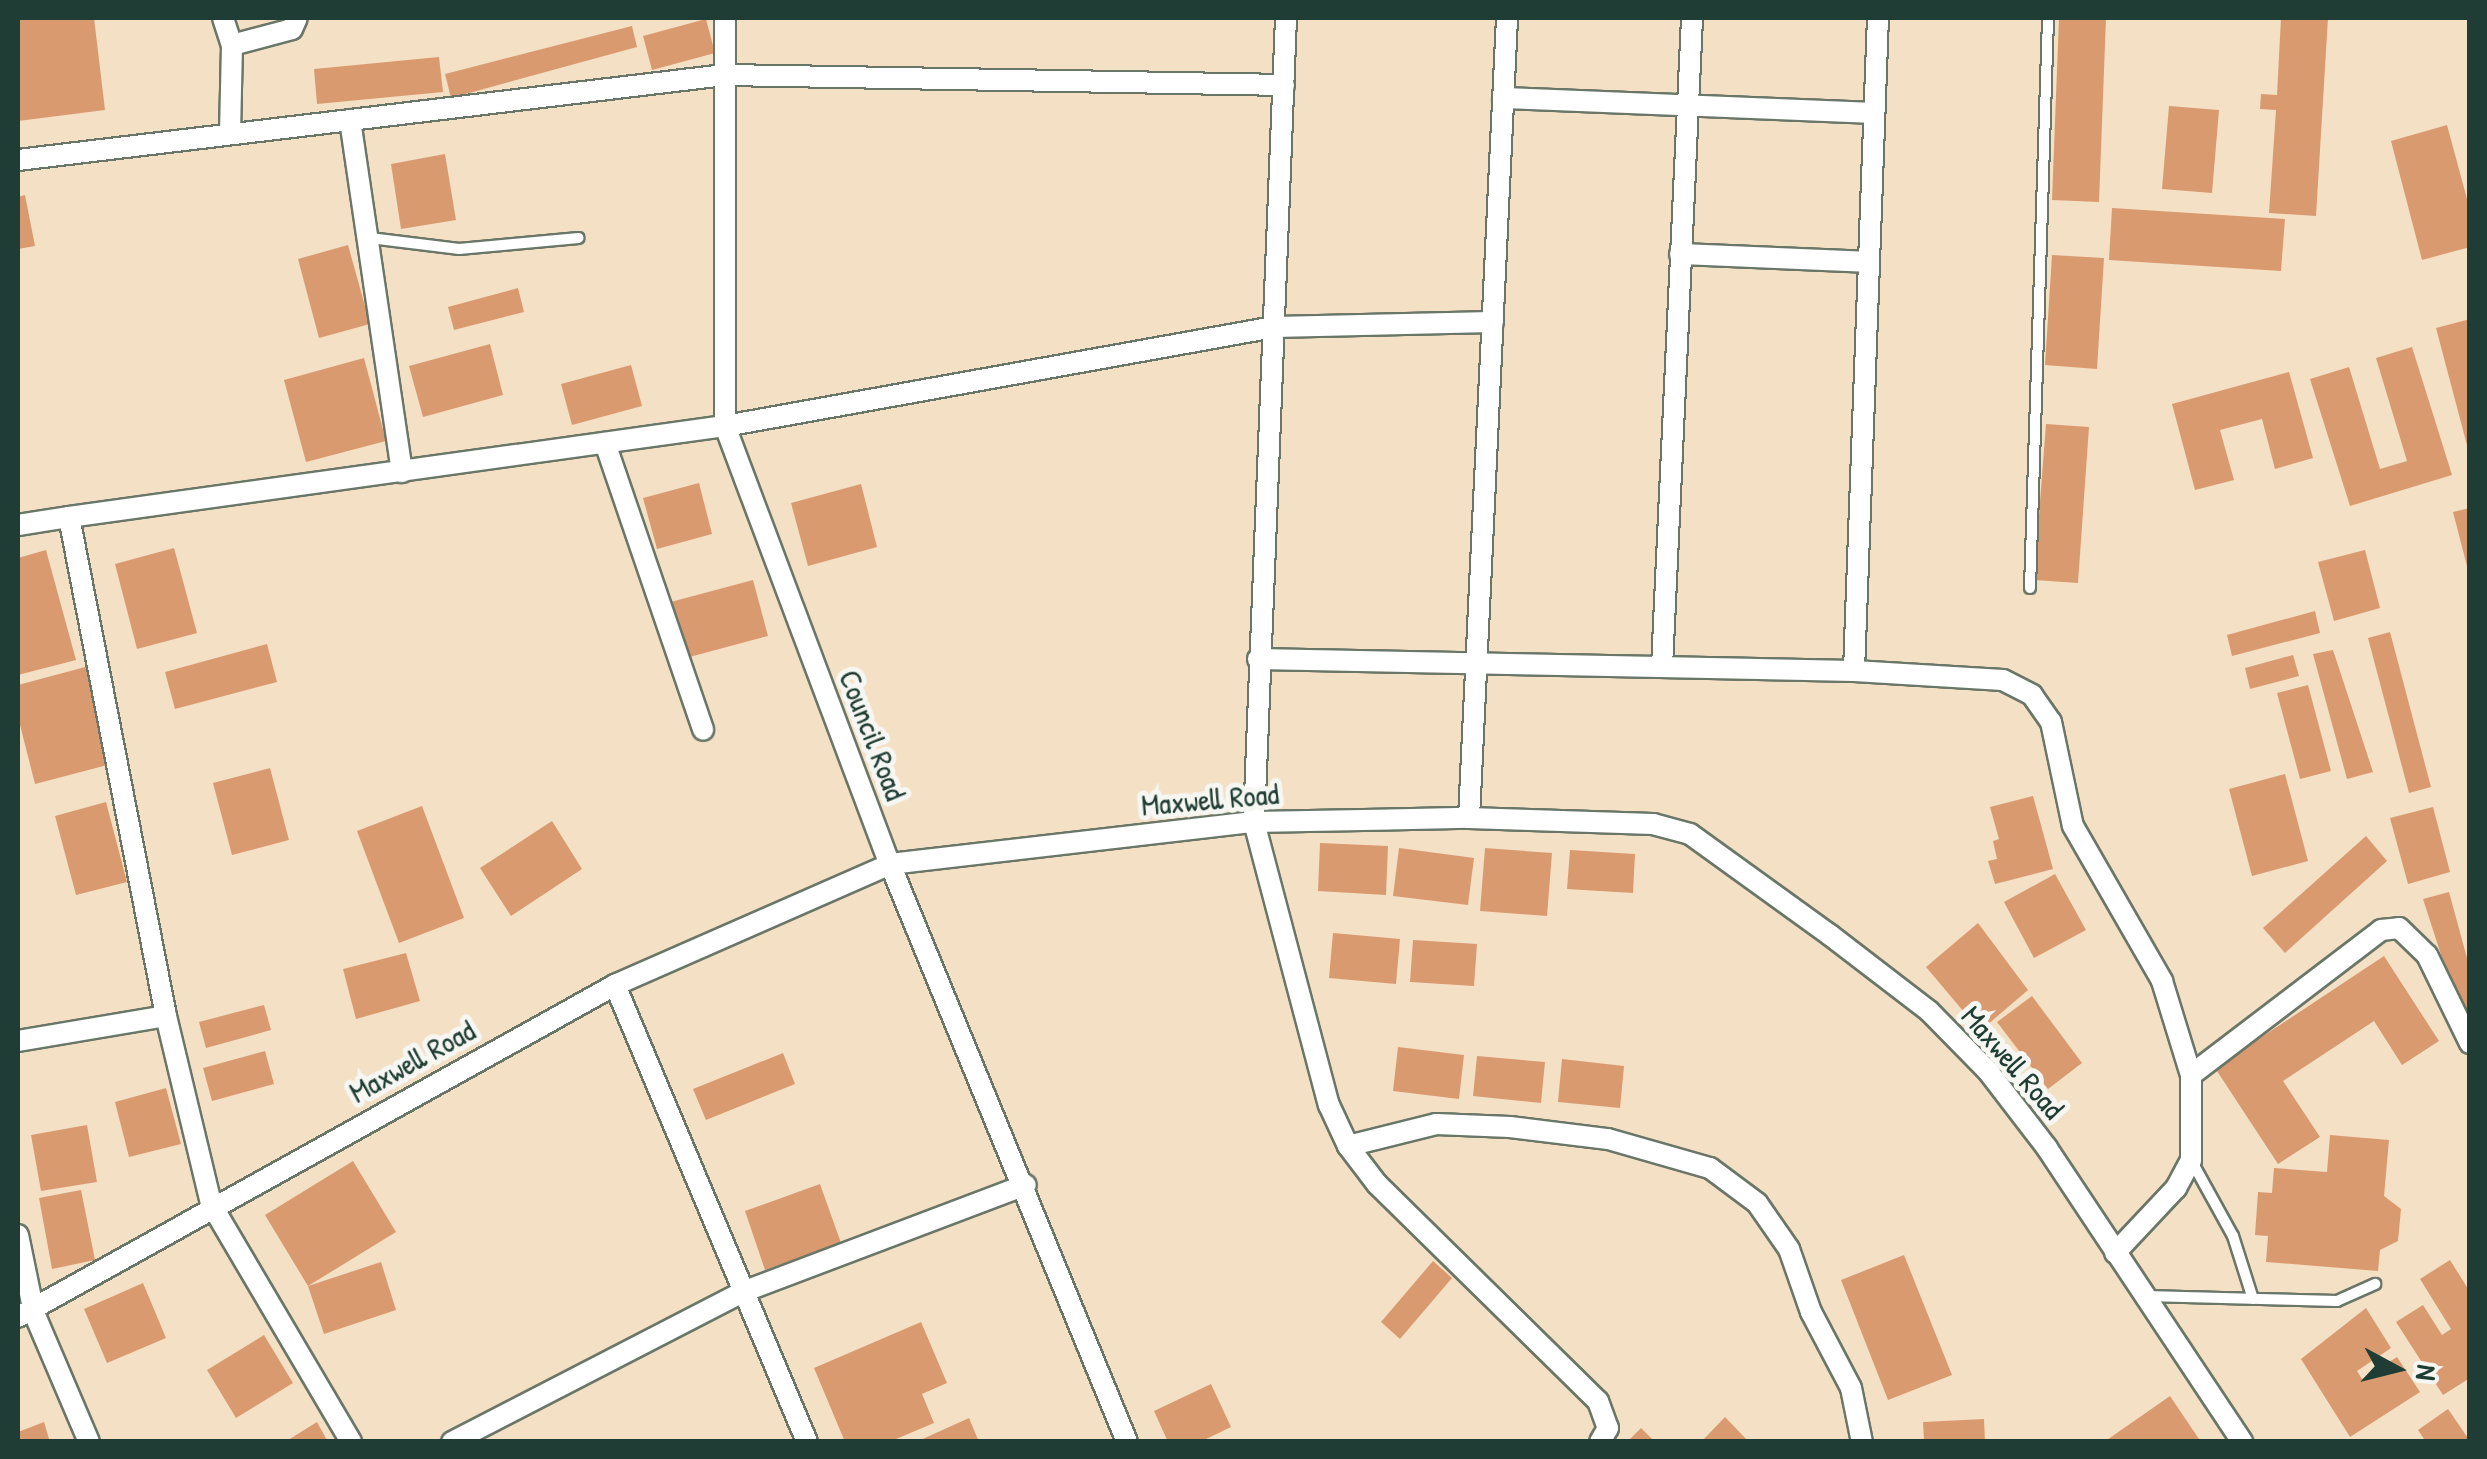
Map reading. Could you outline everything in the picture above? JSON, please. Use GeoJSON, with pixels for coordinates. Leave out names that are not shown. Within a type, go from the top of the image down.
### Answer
{"type":"FeatureCollection","features":[{"type":"Feature","properties":{"kind":"street"},"geometry":{"type":"LineString","coordinates":[[222,18],[232,45],[230,130]]}},
{"type":"Feature","properties":{"kind":"street"},"geometry":{"type":"LineString","coordinates":[[232,45],[292,28],[297,18]]}},
{"type":"Feature","properties":{"kind":"street","name":"Council Road"},"geometry":{"type":"LineString","coordinates":[[725,18],[725,426],[890,864],[1026,1186],[1127,1442]]}},
{"type":"Feature","properties":{"kind":"street"},"geometry":{"type":"LineString","coordinates":[[1286,18],[1254,822],[1328,1105],[1348,1146],[1377,1184],[1598,1401],[1608,1428],[1600,1442]]}},
{"type":"Feature","properties":{"kind":"street"},"geometry":{"type":"LineString","coordinates":[[1469,818],[1507,18]]}},
{"type":"Feature","properties":{"kind":"street"},"geometry":{"type":"LineString","coordinates":[[1662,668],[1692,18]]}},
{"type":"Feature","properties":{"kind":"street"},"geometry":{"type":"LineString","coordinates":[[1854,671],[1871,113],[1878,18]]}},
{"type":"Feature","properties":{"kind":"street"},"geometry":{"type":"LineString","coordinates":[[18,160],[230,130],[350,120],[724,75],[1284,84]]}},
{"type":"Feature","properties":{"kind":"street"},"geometry":{"type":"LineString","coordinates":[[1503,98],[1871,113]]}},
{"type":"Feature","properties":{"kind":"street"},"geometry":{"type":"LineString","coordinates":[[350,120],[402,472]]}},
{"type":"Feature","properties":{"kind":"street"},"geometry":{"type":"LineString","coordinates":[[1680,254],[1866,262]]}},
{"type":"Feature","properties":{"kind":"street"},"geometry":{"type":"LineString","coordinates":[[18,525],[725,426],[1274,328],[1493,322]]}},
{"type":"Feature","properties":{"kind":"street"},"geometry":{"type":"LineString","coordinates":[[605,442],[703,730]]}},
{"type":"Feature","properties":{"kind":"street"},"geometry":{"type":"LineString","coordinates":[[69,517],[166,1016],[211,1204],[352,1442]]}},
{"type":"Feature","properties":{"kind":"street"},"geometry":{"type":"LineString","coordinates":[[1258,659],[1854,671],[2004,680],[2032,694],[2051,722],[2073,826],[2162,981],[2191,1075],[2191,1160],[2176,1188],[2115,1253]]}},
{"type":"Feature","properties":{"kind":"street","name":"Maxwell Road"},"geometry":{"type":"LineString","coordinates":[[26,1315],[211,1204],[615,985],[890,864],[1254,822],[1469,818],[1653,824],[1690,834],[1720,854],[1928,1011],[1988,1071],[2048,1148],[2242,1442]]}},
{"type":"Feature","properties":{"kind":"street"},"geometry":{"type":"LineString","coordinates":[[2191,1075],[2381,930],[2399,928],[2427,955],[2470,1043]]}},
{"type":"Feature","properties":{"kind":"street"},"geometry":{"type":"LineString","coordinates":[[615,985],[807,1442]]}},
{"type":"Feature","properties":{"kind":"street"},"geometry":{"type":"LineString","coordinates":[[18,1041],[166,1016]]}},
{"type":"Feature","properties":{"kind":"street"},"geometry":{"type":"LineString","coordinates":[[1348,1146],[1436,1124],[1510,1127],[1608,1139],[1710,1168],[1756,1203],[1789,1249],[1812,1312],[1851,1388],[1862,1442]]}},
{"type":"Feature","properties":{"kind":"street"},"geometry":{"type":"LineString","coordinates":[[452,1442],[744,1292],[1026,1186]]}},
{"type":"Feature","properties":{"kind":"street"},"geometry":{"type":"LineString","coordinates":[[18,1234],[26,1315],[89,1442]]}},
{"type":"Feature","properties":{"kind":"lane"},"geometry":{"type":"LineString","coordinates":[[2030,588],[2048,18]]}},
{"type":"Feature","properties":{"kind":"lane"},"geometry":{"type":"LineString","coordinates":[[370,238],[458,249],[578,238]]}},
{"type":"Feature","properties":{"kind":"lane"},"geometry":{"type":"LineString","coordinates":[[2191,1160],[2233,1236],[2252,1299]]}},
{"type":"Feature","properties":{"kind":"lane"},"geometry":{"type":"LineString","coordinates":[[2144,1296],[2337,1301],[2374,1284]]}},
{"type":"Feature","properties":{"kind":"building"},"geometry":{"type":"Polygon","coordinates":[[[94,18],[105,110],[18,121],[18,19],[94,18]]]}},
{"type":"Feature","properties":{"kind":"building"},"geometry":{"type":"Polygon","coordinates":[[[2059,18],[2106,18],[2099,202],[2052,200],[2059,18]]]}},
{"type":"Feature","properties":{"kind":"building"},"geometry":{"type":"Polygon","coordinates":[[[2281,18],[2328,18],[2316,216],[2269,213],[2276,110],[2260,109],[2261,94],[2277,95],[2281,18]]]}},
{"type":"Feature","properties":{"kind":"building"},"geometry":{"type":"Polygon","coordinates":[[[706,19],[715,53],[652,70],[643,36],[706,19]]]}},
{"type":"Feature","properties":{"kind":"building"},"geometry":{"type":"Polygon","coordinates":[[[632,26],[637,47],[451,98],[445,74],[632,26]]]}},
{"type":"Feature","properties":{"kind":"building"},"geometry":{"type":"Polygon","coordinates":[[[439,57],[443,92],[317,104],[314,69],[439,57]]]}},
{"type":"Feature","properties":{"kind":"building"},"geometry":{"type":"Polygon","coordinates":[[[2169,106],[2219,110],[2212,193],[2162,189],[2169,106]]]}},
{"type":"Feature","properties":{"kind":"building"},"geometry":{"type":"Polygon","coordinates":[[[2447,125],[2470,210],[2470,247],[2422,260],[2391,141],[2447,125]]]}},
{"type":"Feature","properties":{"kind":"building"},"geometry":{"type":"Polygon","coordinates":[[[445,154],[456,220],[401,229],[391,164],[445,154]]]}},
{"type":"Feature","properties":{"kind":"building"},"geometry":{"type":"Polygon","coordinates":[[[25,195],[35,246],[18,249],[18,197],[25,195]]]}},
{"type":"Feature","properties":{"kind":"building"},"geometry":{"type":"Polygon","coordinates":[[[2112,208],[2285,219],[2281,271],[2109,260],[2112,208]]]}},
{"type":"Feature","properties":{"kind":"building"},"geometry":{"type":"Polygon","coordinates":[[[348,245],[370,324],[319,338],[298,259],[348,245]]]}},
{"type":"Feature","properties":{"kind":"building"},"geometry":{"type":"Polygon","coordinates":[[[2052,255],[2104,258],[2097,369],[2045,365],[2052,255]]]}},
{"type":"Feature","properties":{"kind":"building"},"geometry":{"type":"Polygon","coordinates":[[[518,288],[524,312],[454,330],[448,307],[518,288]]]}},
{"type":"Feature","properties":{"kind":"building"},"geometry":{"type":"Polygon","coordinates":[[[2470,319],[2470,449],[2468,449],[2436,328],[2470,319]]]}},
{"type":"Feature","properties":{"kind":"building"},"geometry":{"type":"Polygon","coordinates":[[[490,344],[503,395],[423,417],[409,366],[490,344]]]}},
{"type":"Feature","properties":{"kind":"building"},"geometry":{"type":"Polygon","coordinates":[[[2412,347],[2452,475],[2350,506],[2310,379],[2349,367],[2380,469],[2407,461],[2376,358],[2412,347]]]}},
{"type":"Feature","properties":{"kind":"building"},"geometry":{"type":"Polygon","coordinates":[[[364,358],[386,441],[306,462],[284,380],[364,358]]]}},
{"type":"Feature","properties":{"kind":"building"},"geometry":{"type":"Polygon","coordinates":[[[631,365],[642,406],[572,425],[561,384],[631,365]]]}},
{"type":"Feature","properties":{"kind":"building"},"geometry":{"type":"Polygon","coordinates":[[[2289,372],[2313,458],[2275,469],[2262,419],[2220,430],[2234,480],[2195,490],[2172,404],[2289,372]]]}},
{"type":"Feature","properties":{"kind":"building"},"geometry":{"type":"Polygon","coordinates":[[[2046,424],[2089,427],[2078,583],[2034,580],[2046,424]]]}},
{"type":"Feature","properties":{"kind":"building"},"geometry":{"type":"Polygon","coordinates":[[[699,483],[712,534],[657,549],[643,498],[699,483]]]}},
{"type":"Feature","properties":{"kind":"building"},"geometry":{"type":"Polygon","coordinates":[[[861,484],[877,547],[808,566],[791,503],[861,484]]]}},
{"type":"Feature","properties":{"kind":"building"},"geometry":{"type":"Polygon","coordinates":[[[2470,508],[2470,570],[2468,570],[2453,512],[2470,508]]]}},
{"type":"Feature","properties":{"kind":"building"},"geometry":{"type":"Polygon","coordinates":[[[174,548],[197,633],[137,649],[115,564],[174,548]]]}},
{"type":"Feature","properties":{"kind":"building"},"geometry":{"type":"Polygon","coordinates":[[[46,550],[76,660],[18,675],[18,558],[46,550]]]}},
{"type":"Feature","properties":{"kind":"building"},"geometry":{"type":"Polygon","coordinates":[[[2365,550],[2380,608],[2334,621],[2318,562],[2365,550]]]}},
{"type":"Feature","properties":{"kind":"building"},"geometry":{"type":"Polygon","coordinates":[[[753,580],[768,636],[682,659],[667,603],[753,580]]]}},
{"type":"Feature","properties":{"kind":"building"},"geometry":{"type":"Polygon","coordinates":[[[2315,611],[2320,633],[2232,656],[2227,635],[2315,611]]]}},
{"type":"Feature","properties":{"kind":"building"},"geometry":{"type":"Polygon","coordinates":[[[2390,632],[2431,787],[2409,793],[2368,638],[2390,632]]]}},
{"type":"Feature","properties":{"kind":"building"},"geometry":{"type":"Polygon","coordinates":[[[267,644],[277,682],[175,709],[165,672],[267,644]]]}},
{"type":"Feature","properties":{"kind":"building"},"geometry":{"type":"Polygon","coordinates":[[[2333,650],[2373,772],[2347,779],[2313,654],[2333,650]]]}},
{"type":"Feature","properties":{"kind":"building"},"geometry":{"type":"Polygon","coordinates":[[[2293,655],[2299,676],[2250,689],[2245,668],[2293,655]]]}},
{"type":"Feature","properties":{"kind":"building"},"geometry":{"type":"Polygon","coordinates":[[[89,666],[115,763],[35,784],[18,717],[18,685],[89,666]]]}},
{"type":"Feature","properties":{"kind":"building"},"geometry":{"type":"Polygon","coordinates":[[[2308,685],[2331,771],[2300,779],[2277,693],[2308,685]]]}},
{"type":"Feature","properties":{"kind":"building"},"geometry":{"type":"Polygon","coordinates":[[[270,768],[289,840],[232,855],[213,783],[270,768]]]}},
{"type":"Feature","properties":{"kind":"building"},"geometry":{"type":"Polygon","coordinates":[[[2285,774],[2308,861],[2252,876],[2229,789],[2285,774]]]}},
{"type":"Feature","properties":{"kind":"building"},"geometry":{"type":"Polygon","coordinates":[[[2033,796],[2053,869],[1995,884],[1988,861],[1997,859],[1993,841],[1999,839],[1990,807],[2033,796]]]}},
{"type":"Feature","properties":{"kind":"building"},"geometry":{"type":"Polygon","coordinates":[[[106,802],[127,882],[76,895],[55,816],[106,802]]]}},
{"type":"Feature","properties":{"kind":"building"},"geometry":{"type":"Polygon","coordinates":[[[422,806],[464,918],[399,943],[357,831],[422,806]]]}},
{"type":"Feature","properties":{"kind":"building"},"geometry":{"type":"Polygon","coordinates":[[[2433,807],[2450,872],[2408,884],[2390,818],[2433,807]]]}},
{"type":"Feature","properties":{"kind":"building"},"geometry":{"type":"Polygon","coordinates":[[[552,821],[582,869],[511,916],[480,868],[552,821]]]}},
{"type":"Feature","properties":{"kind":"building"},"geometry":{"type":"Polygon","coordinates":[[[2366,836],[2387,861],[2285,953],[2263,928],[2366,836]]]}},
{"type":"Feature","properties":{"kind":"building"},"geometry":{"type":"Polygon","coordinates":[[[1320,843],[1388,846],[1386,895],[1318,891],[1320,843]]]}},
{"type":"Feature","properties":{"kind":"building"},"geometry":{"type":"Polygon","coordinates":[[[1399,848],[1474,858],[1468,905],[1393,896],[1399,848]]]}},
{"type":"Feature","properties":{"kind":"building"},"geometry":{"type":"Polygon","coordinates":[[[1485,848],[1552,853],[1547,916],[1480,911],[1485,848]]]}},
{"type":"Feature","properties":{"kind":"building"},"geometry":{"type":"Polygon","coordinates":[[[1570,850],[1635,854],[1633,893],[1567,889],[1570,850]]]}},
{"type":"Feature","properties":{"kind":"building"},"geometry":{"type":"Polygon","coordinates":[[[2055,874],[2086,930],[2034,958],[2004,902],[2055,874]]]}},
{"type":"Feature","properties":{"kind":"building"},"geometry":{"type":"Polygon","coordinates":[[[2449,892],[2470,969],[2465,1029],[2423,899],[2449,892]]]}},
{"type":"Feature","properties":{"kind":"building"},"geometry":{"type":"Polygon","coordinates":[[[1978,923],[2028,990],[1980,1031],[1926,967],[1978,923]]]}},
{"type":"Feature","properties":{"kind":"building"},"geometry":{"type":"Polygon","coordinates":[[[1333,933],[1400,939],[1396,984],[1329,978],[1333,933]]]}},
{"type":"Feature","properties":{"kind":"building"},"geometry":{"type":"Polygon","coordinates":[[[1413,940],[1477,944],[1474,986],[1410,982],[1413,940]]]}},
{"type":"Feature","properties":{"kind":"building"},"geometry":{"type":"Polygon","coordinates":[[[406,953],[420,1001],[356,1019],[343,969],[406,953]]]}},
{"type":"Feature","properties":{"kind":"building"},"geometry":{"type":"Polygon","coordinates":[[[2384,956],[2439,1041],[2402,1065],[2374,1021],[2283,1081],[2320,1137],[2278,1164],[2215,1068],[2384,956]]]}},
{"type":"Feature","properties":{"kind":"building"},"geometry":{"type":"Polygon","coordinates":[[[2032,996],[2082,1063],[2048,1089],[1997,1022],[2032,996]]]}},
{"type":"Feature","properties":{"kind":"building"},"geometry":{"type":"Polygon","coordinates":[[[264,1005],[271,1030],[206,1048],[199,1022],[264,1005]]]}},
{"type":"Feature","properties":{"kind":"building"},"geometry":{"type":"Polygon","coordinates":[[[1398,1047],[1464,1055],[1459,1099],[1393,1091],[1398,1047]]]}},
{"type":"Feature","properties":{"kind":"building"},"geometry":{"type":"Polygon","coordinates":[[[265,1051],[274,1084],[212,1101],[203,1068],[265,1051]]]}},
{"type":"Feature","properties":{"kind":"building"},"geometry":{"type":"Polygon","coordinates":[[[783,1053],[795,1084],[706,1120],[693,1089],[783,1053]]]}},
{"type":"Feature","properties":{"kind":"building"},"geometry":{"type":"Polygon","coordinates":[[[1477,1056],[1545,1062],[1541,1103],[1473,1096],[1477,1056]]]}},
{"type":"Feature","properties":{"kind":"building"},"geometry":{"type":"Polygon","coordinates":[[[1562,1059],[1624,1066],[1620,1108],[1558,1102],[1562,1059]]]}},
{"type":"Feature","properties":{"kind":"building"},"geometry":{"type":"Polygon","coordinates":[[[166,1088],[181,1144],[129,1157],[115,1102],[166,1088]]]}},
{"type":"Feature","properties":{"kind":"building"},"geometry":{"type":"Polygon","coordinates":[[[87,1125],[97,1182],[41,1191],[31,1135],[87,1125]]]}},
{"type":"Feature","properties":{"kind":"building"},"geometry":{"type":"Polygon","coordinates":[[[2330,1135],[2389,1140],[2384,1196],[2401,1209],[2398,1241],[2380,1250],[2378,1271],[2266,1262],[2268,1236],[2255,1235],[2258,1192],[2272,1193],[2274,1168],[2327,1172],[2330,1135]]]}},
{"type":"Feature","properties":{"kind":"building"},"geometry":{"type":"Polygon","coordinates":[[[353,1161],[396,1232],[308,1286],[265,1215],[353,1161]]]}},
{"type":"Feature","properties":{"kind":"building"},"geometry":{"type":"Polygon","coordinates":[[[820,1184],[841,1243],[765,1270],[745,1211],[820,1184]]]}},
{"type":"Feature","properties":{"kind":"building"},"geometry":{"type":"Polygon","coordinates":[[[81,1190],[95,1260],[52,1269],[39,1198],[81,1190]]]}},
{"type":"Feature","properties":{"kind":"building"},"geometry":{"type":"Polygon","coordinates":[[[1904,1255],[1952,1375],[1888,1400],[1841,1280],[1904,1255]]]}},
{"type":"Feature","properties":{"kind":"building"},"geometry":{"type":"Polygon","coordinates":[[[2450,1260],[2470,1292],[2470,1378],[2443,1395],[2396,1322],[2423,1305],[2442,1335],[2451,1329],[2420,1279],[2450,1260]]]}},
{"type":"Feature","properties":{"kind":"building"},"geometry":{"type":"Polygon","coordinates":[[[1433,1261],[1452,1278],[1400,1339],[1381,1322],[1433,1261]]]}},
{"type":"Feature","properties":{"kind":"building"},"geometry":{"type":"Polygon","coordinates":[[[381,1262],[396,1310],[324,1334],[308,1286],[381,1262]]]}},
{"type":"Feature","properties":{"kind":"building"},"geometry":{"type":"Polygon","coordinates":[[[143,1283],[166,1338],[107,1363],[84,1309],[143,1283]]]}},
{"type":"Feature","properties":{"kind":"building"},"geometry":{"type":"Polygon","coordinates":[[[2366,1308],[2391,1348],[2357,1371],[2362,1379],[2397,1357],[2420,1392],[2350,1437],[2301,1359],[2366,1308]]]}},
{"type":"Feature","properties":{"kind":"building"},"geometry":{"type":"Polygon","coordinates":[[[921,1322],[947,1383],[922,1394],[934,1423],[889,1442],[845,1442],[814,1368],[921,1322]]]}},
{"type":"Feature","properties":{"kind":"building"},"geometry":{"type":"Polygon","coordinates":[[[264,1335],[293,1383],[236,1418],[207,1370],[264,1335]]]}},
{"type":"Feature","properties":{"kind":"building"},"geometry":{"type":"Polygon","coordinates":[[[1211,1384],[1231,1427],[1200,1442],[1168,1442],[1154,1411],[1211,1384]]]}},
{"type":"Feature","properties":{"kind":"building"},"geometry":{"type":"Polygon","coordinates":[[[2170,1396],[2201,1442],[2104,1442],[2170,1396]]]}},
{"type":"Feature","properties":{"kind":"building"},"geometry":{"type":"Polygon","coordinates":[[[2448,1409],[2470,1442],[2426,1442],[2418,1430],[2448,1409]]]}},
{"type":"Feature","properties":{"kind":"building"},"geometry":{"type":"Polygon","coordinates":[[[1725,1417],[1749,1442],[1701,1442],[1725,1417]]]}},
{"type":"Feature","properties":{"kind":"building"},"geometry":{"type":"Polygon","coordinates":[[[969,1418],[979,1442],[916,1442],[969,1418]]]}},
{"type":"Feature","properties":{"kind":"building"},"geometry":{"type":"Polygon","coordinates":[[[1984,1419],[1985,1442],[1924,1442],[1923,1422],[1984,1419]]]}},
{"type":"Feature","properties":{"kind":"building"},"geometry":{"type":"Polygon","coordinates":[[[44,1422],[50,1442],[18,1442],[18,1432],[44,1422]]]}},
{"type":"Feature","properties":{"kind":"building"},"geometry":{"type":"Polygon","coordinates":[[[317,1422],[328,1442],[285,1442],[317,1422]]]}},
{"type":"Feature","properties":{"kind":"building"},"geometry":{"type":"Polygon","coordinates":[[[1641,1428],[1655,1442],[1627,1442],[1641,1428]]]}}]}
